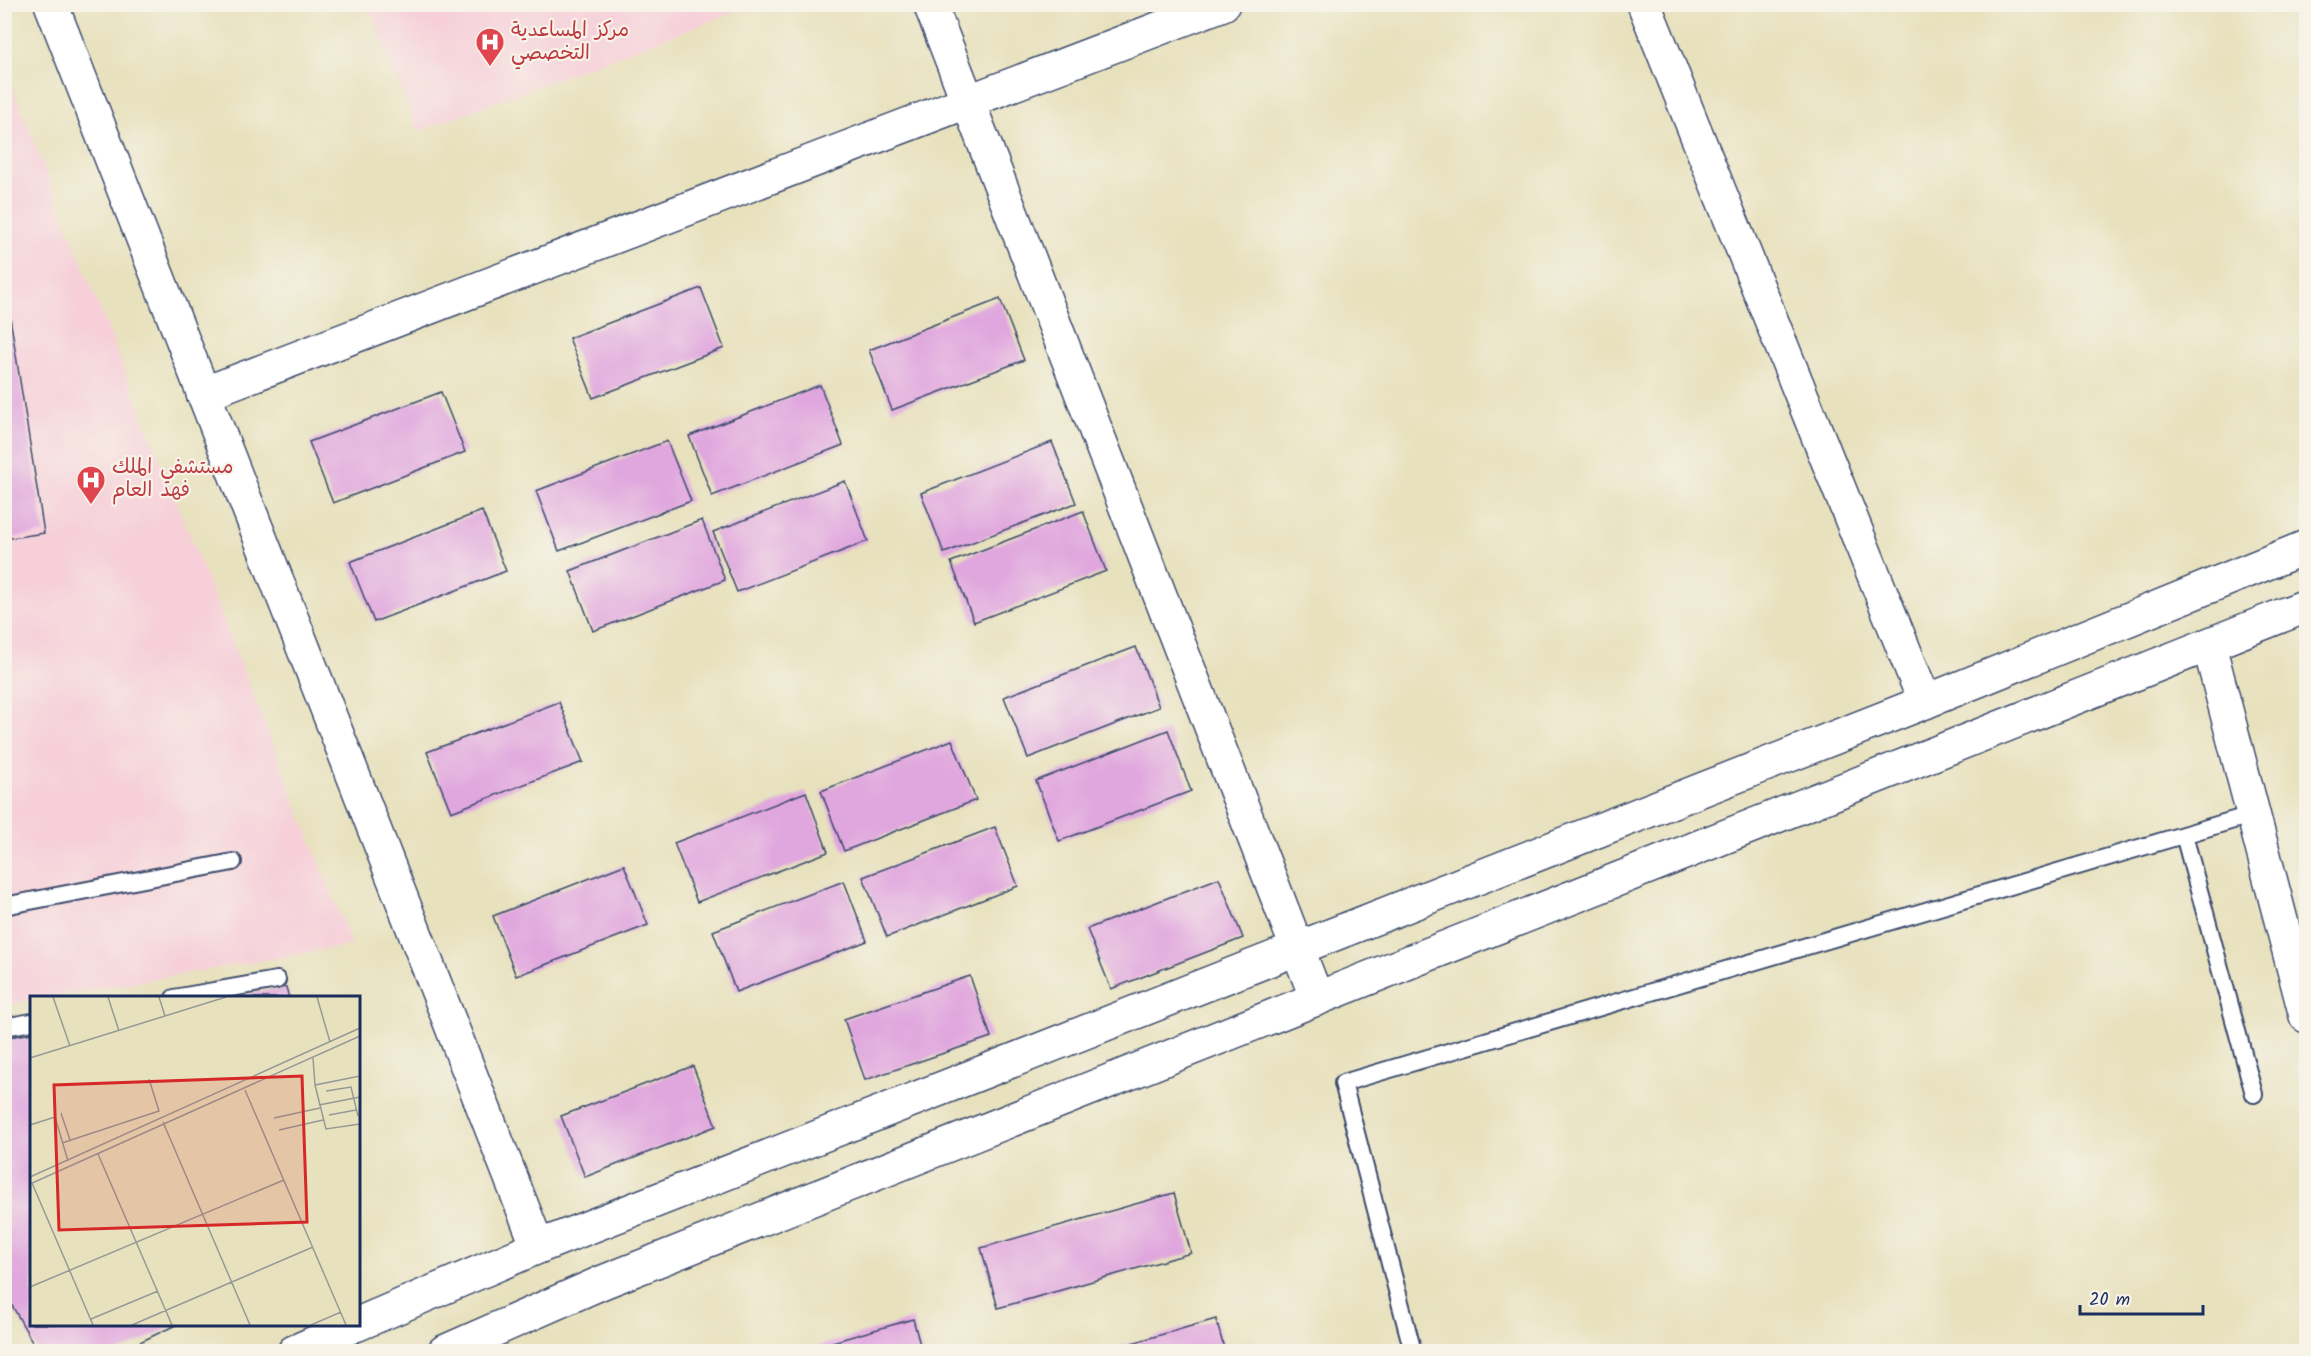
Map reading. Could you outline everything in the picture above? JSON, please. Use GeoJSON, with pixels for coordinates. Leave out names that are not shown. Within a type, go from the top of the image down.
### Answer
{"type":"FeatureCollection","features":[{"type":"Feature","properties":{"kind":"street"},"geometry":{"type":"LineString","coordinates":[[51,4],[538,1247]]}},
{"type":"Feature","properties":{"kind":"street"},"geometry":{"type":"LineString","coordinates":[[930,4],[970,101],[1317,999]]}},
{"type":"Feature","properties":{"kind":"street"},"geometry":{"type":"LineString","coordinates":[[203,394],[1223,4]]}},
{"type":"Feature","properties":{"kind":"street"},"geometry":{"type":"LineString","coordinates":[[1644,4],[1925,702]]}},
{"type":"Feature","properties":{"kind":"street"},"geometry":{"type":"LineString","coordinates":[[360,1323],[538,1247],[1925,702],[2307,548]]}},
{"type":"Feature","properties":{"kind":"street"},"geometry":{"type":"LineString","coordinates":[[444,1352],[603,1282],[2307,606]]}},
{"type":"Feature","properties":{"kind":"street"},"geometry":{"type":"LineString","coordinates":[[2209,645],[2307,1016]]}},
{"type":"Feature","properties":{"kind":"street"},"geometry":{"type":"LineString","coordinates":[[294,1352],[353,1326]]}},
{"type":"Feature","properties":{"kind":"lane"},"geometry":{"type":"LineString","coordinates":[[1413,1352],[1343,1083],[2254,814]]}},
{"type":"Feature","properties":{"kind":"lane"},"geometry":{"type":"LineString","coordinates":[[2184,835],[2254,1094]]}},
{"type":"Feature","properties":{"kind":"lane"},"geometry":{"type":"LineString","coordinates":[[4,906],[232,862]]}},
{"type":"Feature","properties":{"kind":"lane"},"geometry":{"type":"LineString","coordinates":[[185,996],[277,980]]}},
{"type":"Feature","properties":{"kind":"lane"},"geometry":{"type":"LineString","coordinates":[[4,1027],[30,1022]]}},
{"type":"Feature","properties":{"kind":"shaded area","name":"مركز المساعدية التخصصي"},"geometry":{"type":"Polygon","coordinates":[[[368,5],[753,5],[418,131],[368,5]]]}},
{"type":"Feature","properties":{"kind":"shaded area","name":"مستشفي الملك فهد العام"},"geometry":{"type":"Polygon","coordinates":[[[4,66],[352,945],[54,996],[30,996],[30,1000],[5,1005],[4,66]]]}},
{"type":"Feature","properties":{"kind":"building"},"geometry":{"type":"Polygon","coordinates":[[[4,279],[44,533],[4,539],[4,279]]]}},
{"type":"Feature","properties":{"kind":"building"},"geometry":{"type":"Polygon","coordinates":[[[701,288],[724,348],[593,398],[569,338],[701,288]]]}},
{"type":"Feature","properties":{"kind":"building"},"geometry":{"type":"Polygon","coordinates":[[[1000,299],[1024,360],[892,410],[869,350],[1000,299]]]}},
{"type":"Feature","properties":{"kind":"building"},"geometry":{"type":"Polygon","coordinates":[[[820,385],[843,445],[712,496],[689,436],[820,385]]]}},
{"type":"Feature","properties":{"kind":"building"},"geometry":{"type":"Polygon","coordinates":[[[441,392],[465,452],[333,503],[309,442],[441,392]]]}},
{"type":"Feature","properties":{"kind":"building"},"geometry":{"type":"Polygon","coordinates":[[[667,441],[691,501],[559,551],[536,491],[667,441]]]}},
{"type":"Feature","properties":{"kind":"building"},"geometry":{"type":"Polygon","coordinates":[[[1052,442],[1076,503],[944,553],[921,493],[1052,442]]]}},
{"type":"Feature","properties":{"kind":"building"},"geometry":{"type":"Polygon","coordinates":[[[845,481],[868,541],[737,592],[713,532],[845,481]]]}},
{"type":"Feature","properties":{"kind":"building"},"geometry":{"type":"Polygon","coordinates":[[[482,511],[506,571],[374,622],[350,562],[482,511]]]}},
{"type":"Feature","properties":{"kind":"building"},"geometry":{"type":"Polygon","coordinates":[[[1083,511],[1106,571],[974,622],[951,562],[1083,511]]]}},
{"type":"Feature","properties":{"kind":"building"},"geometry":{"type":"Polygon","coordinates":[[[702,520],[725,580],[593,631],[570,571],[702,520]]]}},
{"type":"Feature","properties":{"kind":"building"},"geometry":{"type":"Polygon","coordinates":[[[1136,647],[1159,707],[1028,758],[1004,697],[1136,647]]]}},
{"type":"Feature","properties":{"kind":"building"},"geometry":{"type":"Polygon","coordinates":[[[559,702],[583,762],[451,812],[427,752],[559,702]]]}},
{"type":"Feature","properties":{"kind":"building"},"geometry":{"type":"Polygon","coordinates":[[[1168,730],[1191,791],[1059,841],[1036,781],[1168,730]]]}},
{"type":"Feature","properties":{"kind":"building"},"geometry":{"type":"Polygon","coordinates":[[[952,740],[976,800],[844,851],[821,791],[952,740]]]}},
{"type":"Feature","properties":{"kind":"building"},"geometry":{"type":"Polygon","coordinates":[[[806,792],[828,852],[697,902],[674,843],[806,792]]]}},
{"type":"Feature","properties":{"kind":"building"},"geometry":{"type":"Polygon","coordinates":[[[995,827],[1018,886],[887,937],[863,877],[995,827]]]}},
{"type":"Feature","properties":{"kind":"building"},"geometry":{"type":"Polygon","coordinates":[[[624,865],[648,925],[516,976],[493,916],[624,865]]]}},
{"type":"Feature","properties":{"kind":"building"},"geometry":{"type":"Polygon","coordinates":[[[1219,878],[1243,938],[1111,989],[1087,929],[1219,878]]]}},
{"type":"Feature","properties":{"kind":"building"},"geometry":{"type":"Polygon","coordinates":[[[844,881],[867,941],[736,992],[713,931],[844,881]]]}},
{"type":"Feature","properties":{"kind":"building"},"geometry":{"type":"Polygon","coordinates":[[[970,976],[991,1037],[865,1080],[844,1019],[970,976]]]}},
{"type":"Feature","properties":{"kind":"building"},"geometry":{"type":"Polygon","coordinates":[[[286,987],[288,996],[234,996],[286,987]]]}},
{"type":"Feature","properties":{"kind":"building"},"geometry":{"type":"Polygon","coordinates":[[[30,1033],[30,1326],[174,1326],[119,1352],[38,1352],[4,1291],[4,1038],[30,1033]]]}},
{"type":"Feature","properties":{"kind":"building"},"geometry":{"type":"Polygon","coordinates":[[[693,1066],[716,1126],[585,1177],[561,1116],[693,1066]]]}},
{"type":"Feature","properties":{"kind":"building"},"geometry":{"type":"Polygon","coordinates":[[[1174,1193],[1191,1253],[998,1308],[981,1248],[1174,1193]]]}},
{"type":"Feature","properties":{"kind":"building"},"geometry":{"type":"Polygon","coordinates":[[[913,1319],[922,1352],[801,1352],[801,1351],[913,1319]]]}},
{"type":"Feature","properties":{"kind":"building"},"geometry":{"type":"Polygon","coordinates":[[[1216,1319],[1225,1352],[1104,1352],[1104,1351],[1216,1319]]]}},
{"type":"Feature","properties":{"kind":"place","name":"مركز المساعدية التخصصي"},"geometry":{"type":"Point","coordinates":[490,68]}},
{"type":"Feature","properties":{"kind":"place","name":"مستشفي الملك فهد العام"},"geometry":{"type":"Point","coordinates":[91,506]}}]}
